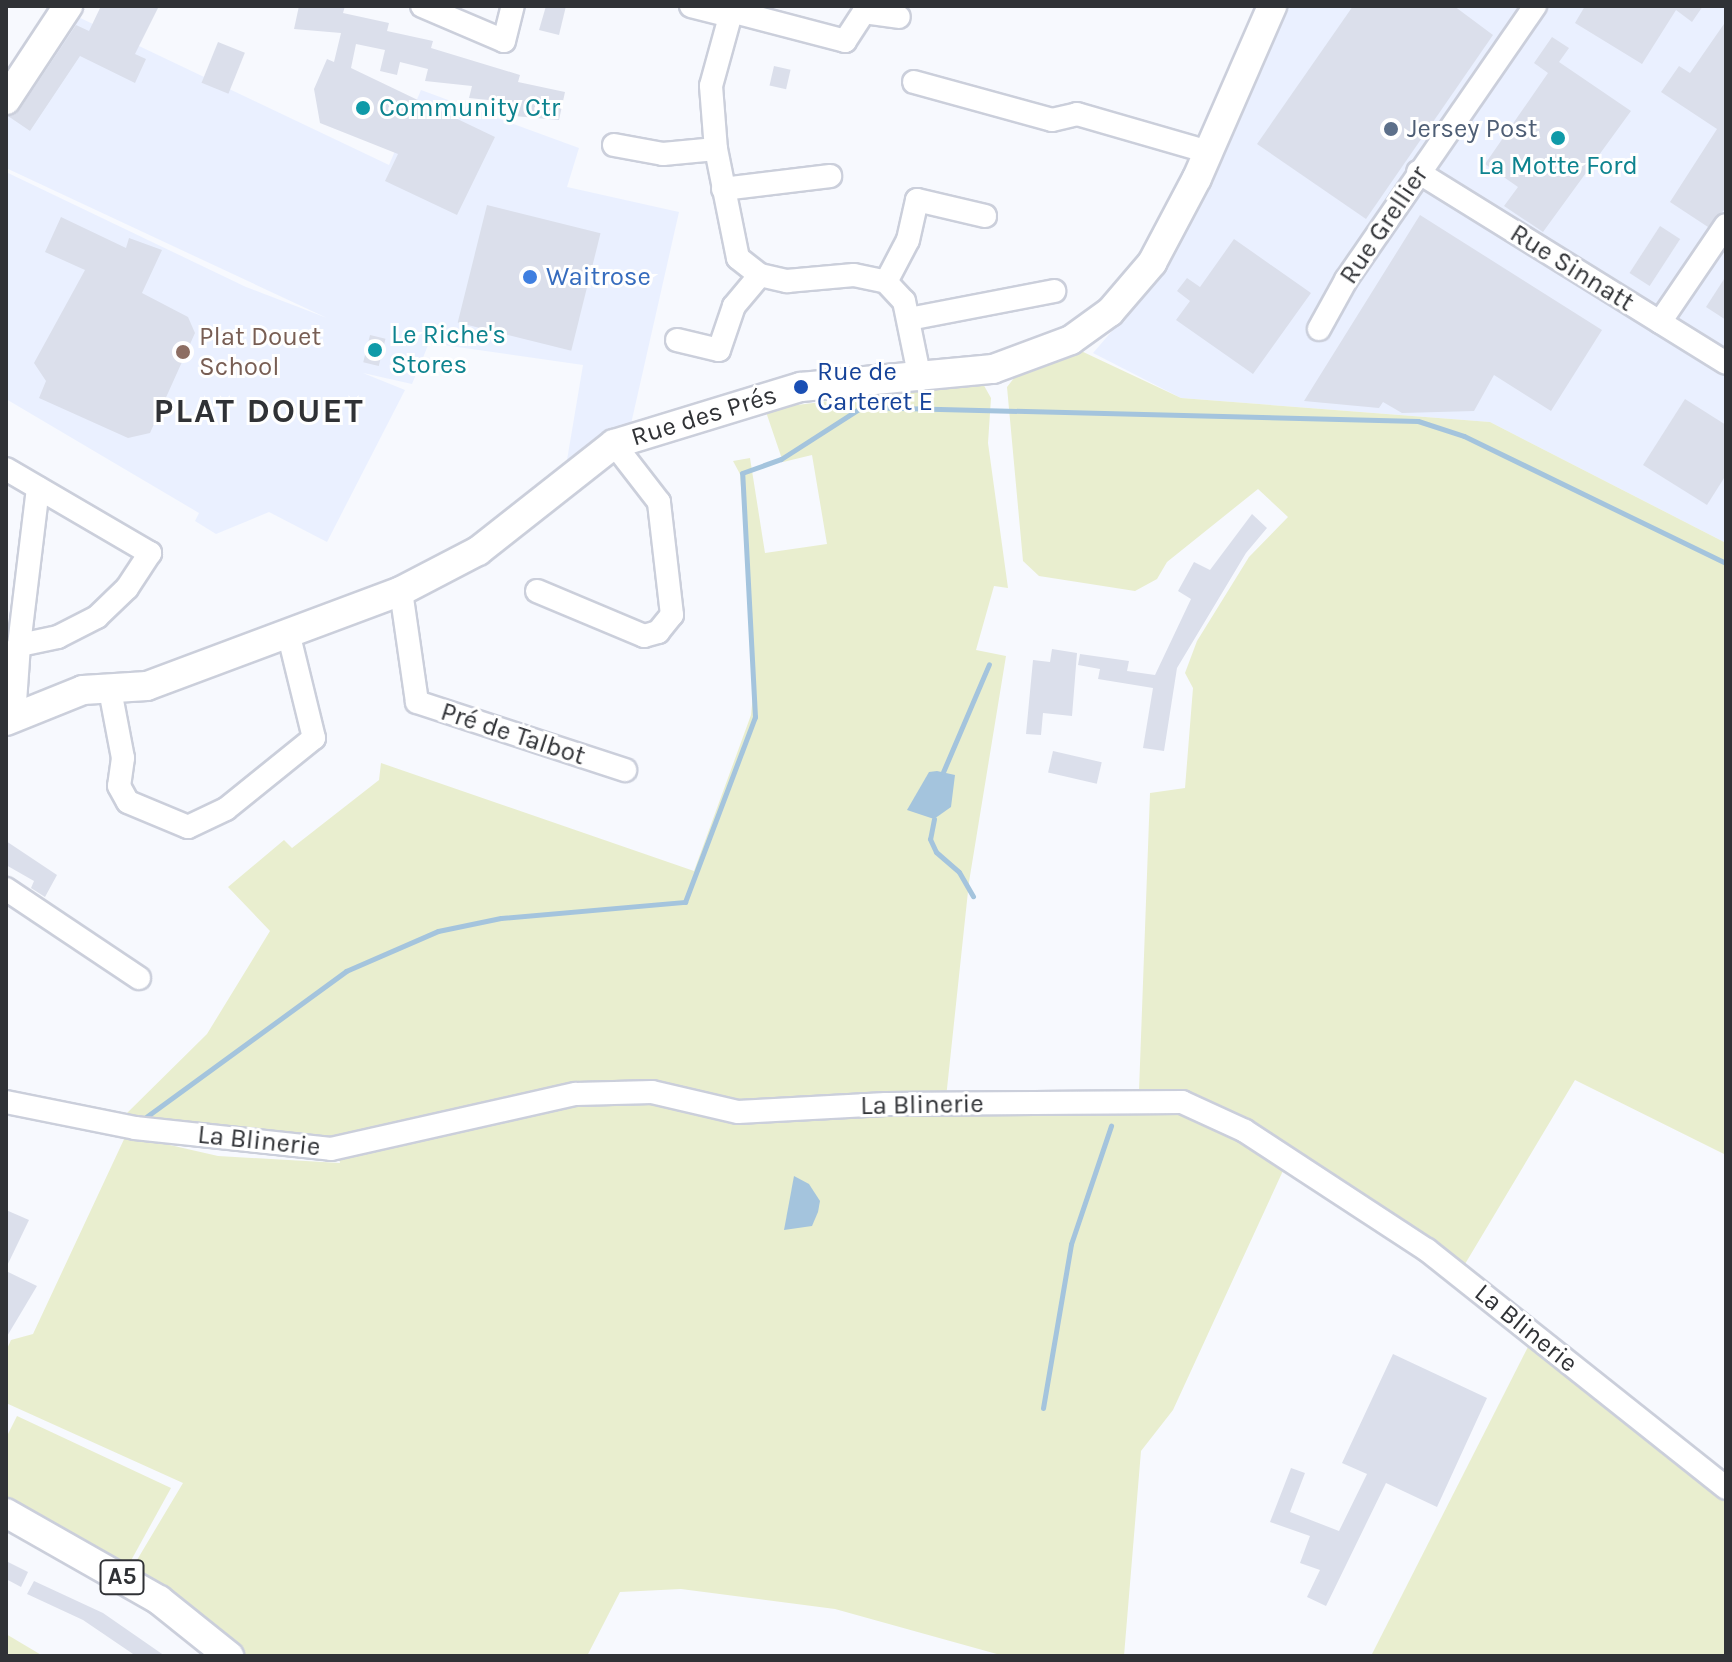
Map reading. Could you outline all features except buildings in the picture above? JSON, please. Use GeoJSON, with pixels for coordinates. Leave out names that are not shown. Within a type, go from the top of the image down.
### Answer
{"type":"FeatureCollection","features":[{"type":"Feature","properties":{"kind":"main road"},"geometry":{"type":"LineString","coordinates":[[6,100],[68,6]]}},
{"type":"Feature","properties":{"kind":"main road","name":"Rue des Prés"},"geometry":{"type":"LineString","coordinates":[[10,718],[57,696],[147,686],[401,591],[478,551],[614,444],[801,387],[920,379],[1019,361],[1092,326],[1152,263],[1209,152],[1272,6]]}},
{"type":"Feature","properties":{"kind":"main road","name":"A5"},"geometry":{"type":"LineString","coordinates":[[6,1513],[159,1600],[229,1656]]}},
{"type":"Feature","properties":{"kind":"street"},"geometry":{"type":"LineString","coordinates":[[422,6],[504,41],[513,6]]}},
{"type":"Feature","properties":{"kind":"street"},"geometry":{"type":"LineString","coordinates":[[691,6],[731,11],[845,41],[864,12],[899,17]]}},
{"type":"Feature","properties":{"kind":"street","name":"Rue Grellier"},"geometry":{"type":"LineString","coordinates":[[1319,329],[1418,172],[1535,6]]}},
{"type":"Feature","properties":{"kind":"street"},"geometry":{"type":"LineString","coordinates":[[731,11],[711,86],[716,149],[738,258],[760,275],[787,281],[863,276],[886,282],[904,301],[920,379]]}},
{"type":"Feature","properties":{"kind":"street"},"geometry":{"type":"LineString","coordinates":[[914,82],[1052,120],[1077,114],[1209,152]]}},
{"type":"Feature","properties":{"kind":"street"},"geometry":{"type":"LineString","coordinates":[[614,145],[663,154],[716,149]]}},
{"type":"Feature","properties":{"kind":"street","name":"Rue Sinnatt"},"geometry":{"type":"LineString","coordinates":[[1418,172],[1726,363]]}},
{"type":"Feature","properties":{"kind":"street"},"geometry":{"type":"LineString","coordinates":[[723,189],[830,176]]}},
{"type":"Feature","properties":{"kind":"street"},"geometry":{"type":"LineString","coordinates":[[886,282],[908,240],[917,200],[985,216]]}},
{"type":"Feature","properties":{"kind":"street"},"geometry":{"type":"LineString","coordinates":[[1660,322],[1726,225]]}},
{"type":"Feature","properties":{"kind":"street"},"geometry":{"type":"LineString","coordinates":[[677,340],[719,350],[734,306],[760,275]]}},
{"type":"Feature","properties":{"kind":"street"},"geometry":{"type":"LineString","coordinates":[[909,319],[1054,291]]}},
{"type":"Feature","properties":{"kind":"street"},"geometry":{"type":"LineString","coordinates":[[537,591],[644,636],[658,632],[672,615],[659,502],[614,444]]}},
{"type":"Feature","properties":{"kind":"street"},"geometry":{"type":"LineString","coordinates":[[6,469],[150,553],[127,588],[97,617],[58,637],[19,645]]}},
{"type":"Feature","properties":{"kind":"street"},"geometry":{"type":"LineString","coordinates":[[10,718],[38,488]]}},
{"type":"Feature","properties":{"kind":"street","name":"Pré de Talbot"},"geometry":{"type":"LineString","coordinates":[[401,591],[417,702],[625,770]]}},
{"type":"Feature","properties":{"kind":"street"},"geometry":{"type":"LineString","coordinates":[[110,690],[123,758],[119,786],[123,794],[128,802],[188,827],[226,809],[314,738],[288,632]]}},
{"type":"Feature","properties":{"kind":"street"},"geometry":{"type":"LineString","coordinates":[[6,889],[139,978]]}},
{"type":"Feature","properties":{"kind":"street","name":"La Blinerie"},"geometry":{"type":"LineString","coordinates":[[6,1102],[135,1128],[331,1149],[576,1094],[652,1092],[738,1112],[886,1104],[1182,1102],[1245,1131],[1427,1250],[1726,1488]]}},
{"type":"Feature","properties":{"kind":"shaded area"},"geometry":{"type":"Polygon","coordinates":[[[1283,6],[1726,6],[1726,543],[1490,422],[1181,398],[1093,353],[1164,271],[1283,6]]]}},
{"type":"Feature","properties":{"kind":"shaded area"},"geometry":{"type":"Polygon","coordinates":[[[74,15],[389,165],[421,90],[579,148],[567,187],[679,212],[631,424],[566,466],[583,365],[429,343],[412,384],[363,373],[405,390],[327,542],[269,512],[216,534],[195,521],[199,513],[6,399],[6,172],[246,287],[327,318],[6,168],[6,117],[74,15]]]}},
{"type":"Feature","properties":{"kind":"green space"},"geometry":{"type":"Polygon","coordinates":[[[1079,350],[1181,398],[1490,422],[1726,543],[1726,1155],[1575,1080],[1465,1264],[1293,1149],[1173,1410],[1141,1451],[1124,1656],[1004,1656],[835,1609],[681,1589],[620,1592],[587,1656],[244,1656],[199,1616],[131,1570],[183,1483],[6,1403],[6,1351],[11,1340],[33,1334],[126,1135],[218,1156],[340,1163],[336,1142],[124,1116],[207,1034],[270,931],[228,887],[284,840],[292,848],[379,780],[381,763],[694,871],[751,715],[755,674],[740,474],[733,461],[750,458],[765,553],[827,544],[812,455],[783,462],[765,409],[982,382],[991,398],[988,443],[1008,588],[994,586],[976,650],[1006,656],[969,882],[946,1098],[1139,1091],[1150,793],[1185,788],[1193,688],[1185,673],[1197,641],[1249,557],[1288,517],[1258,489],[1167,562],[1157,579],[1135,591],[1039,576],[1023,561],[1007,387],[1018,373],[1079,350]]]}},
{"type":"Feature","properties":{"kind":"green space"},"geometry":{"type":"Polygon","coordinates":[[[1531,1341],[1726,1496],[1726,1656],[1371,1656],[1531,1341]]]}},
{"type":"Feature","properties":{"kind":"green space"},"geometry":{"type":"Polygon","coordinates":[[[17,1416],[171,1488],[128,1566],[6,1501],[6,1438],[17,1416]]]}},
{"type":"Feature","properties":{"kind":"green space"},"geometry":{"type":"Polygon","coordinates":[[[6,1634],[43,1656],[6,1656],[6,1634]]]}},
{"type":"Feature","properties":{"kind":"water"},"geometry":{"type":"Polygon","coordinates":[[[929,772],[955,775],[951,807],[934,819],[907,810],[929,772]]]}},
{"type":"Feature","properties":{"kind":"water"},"geometry":{"type":"Polygon","coordinates":[[[794,1176],[809,1184],[820,1201],[818,1212],[812,1226],[784,1230],[794,1176]]]}},
{"type":"Feature","properties":{"kind":"waterway"},"geometry":{"type":"LineString","coordinates":[[146,1117],[346,971],[438,931],[501,918],[685,902],[755,717],[742,473],[781,459],[862,407],[1418,421],[1464,436],[1726,563]]}},
{"type":"Feature","properties":{"kind":"waterway"},"geometry":{"type":"LineString","coordinates":[[943,772],[989,664]]}},
{"type":"Feature","properties":{"kind":"waterway"},"geometry":{"type":"LineString","coordinates":[[934,819],[930,839],[936,852],[959,872],[973,896]]}},
{"type":"Feature","properties":{"kind":"waterway"},"geometry":{"type":"LineString","coordinates":[[1043,1408],[1071,1244],[1111,1126]]}},
{"type":"Feature","properties":{"kind":"place","name":"Community Ctr"},"geometry":{"type":"Point","coordinates":[363,108]}},
{"type":"Feature","properties":{"kind":"place","name":"Jersey Post"},"geometry":{"type":"Point","coordinates":[1391,129]}},
{"type":"Feature","properties":{"kind":"place","name":"La Motte Ford"},"geometry":{"type":"Point","coordinates":[1558,138]}},
{"type":"Feature","properties":{"kind":"place","name":"Waitrose"},"geometry":{"type":"Point","coordinates":[530,277]}},
{"type":"Feature","properties":{"kind":"place","name":"Le Riche's Stores"},"geometry":{"type":"Point","coordinates":[375,350]}},
{"type":"Feature","properties":{"kind":"place","name":"Plat Douet School"},"geometry":{"type":"Point","coordinates":[183,352]}},
{"type":"Feature","properties":{"kind":"place","name":"Rue de Carteret E"},"geometry":{"type":"Point","coordinates":[801,387]}},
{"type":"Feature","properties":{"kind":"district","name":"PLAT DOUET"},"geometry":{"type":"Point","coordinates":[259,412]}}]}
